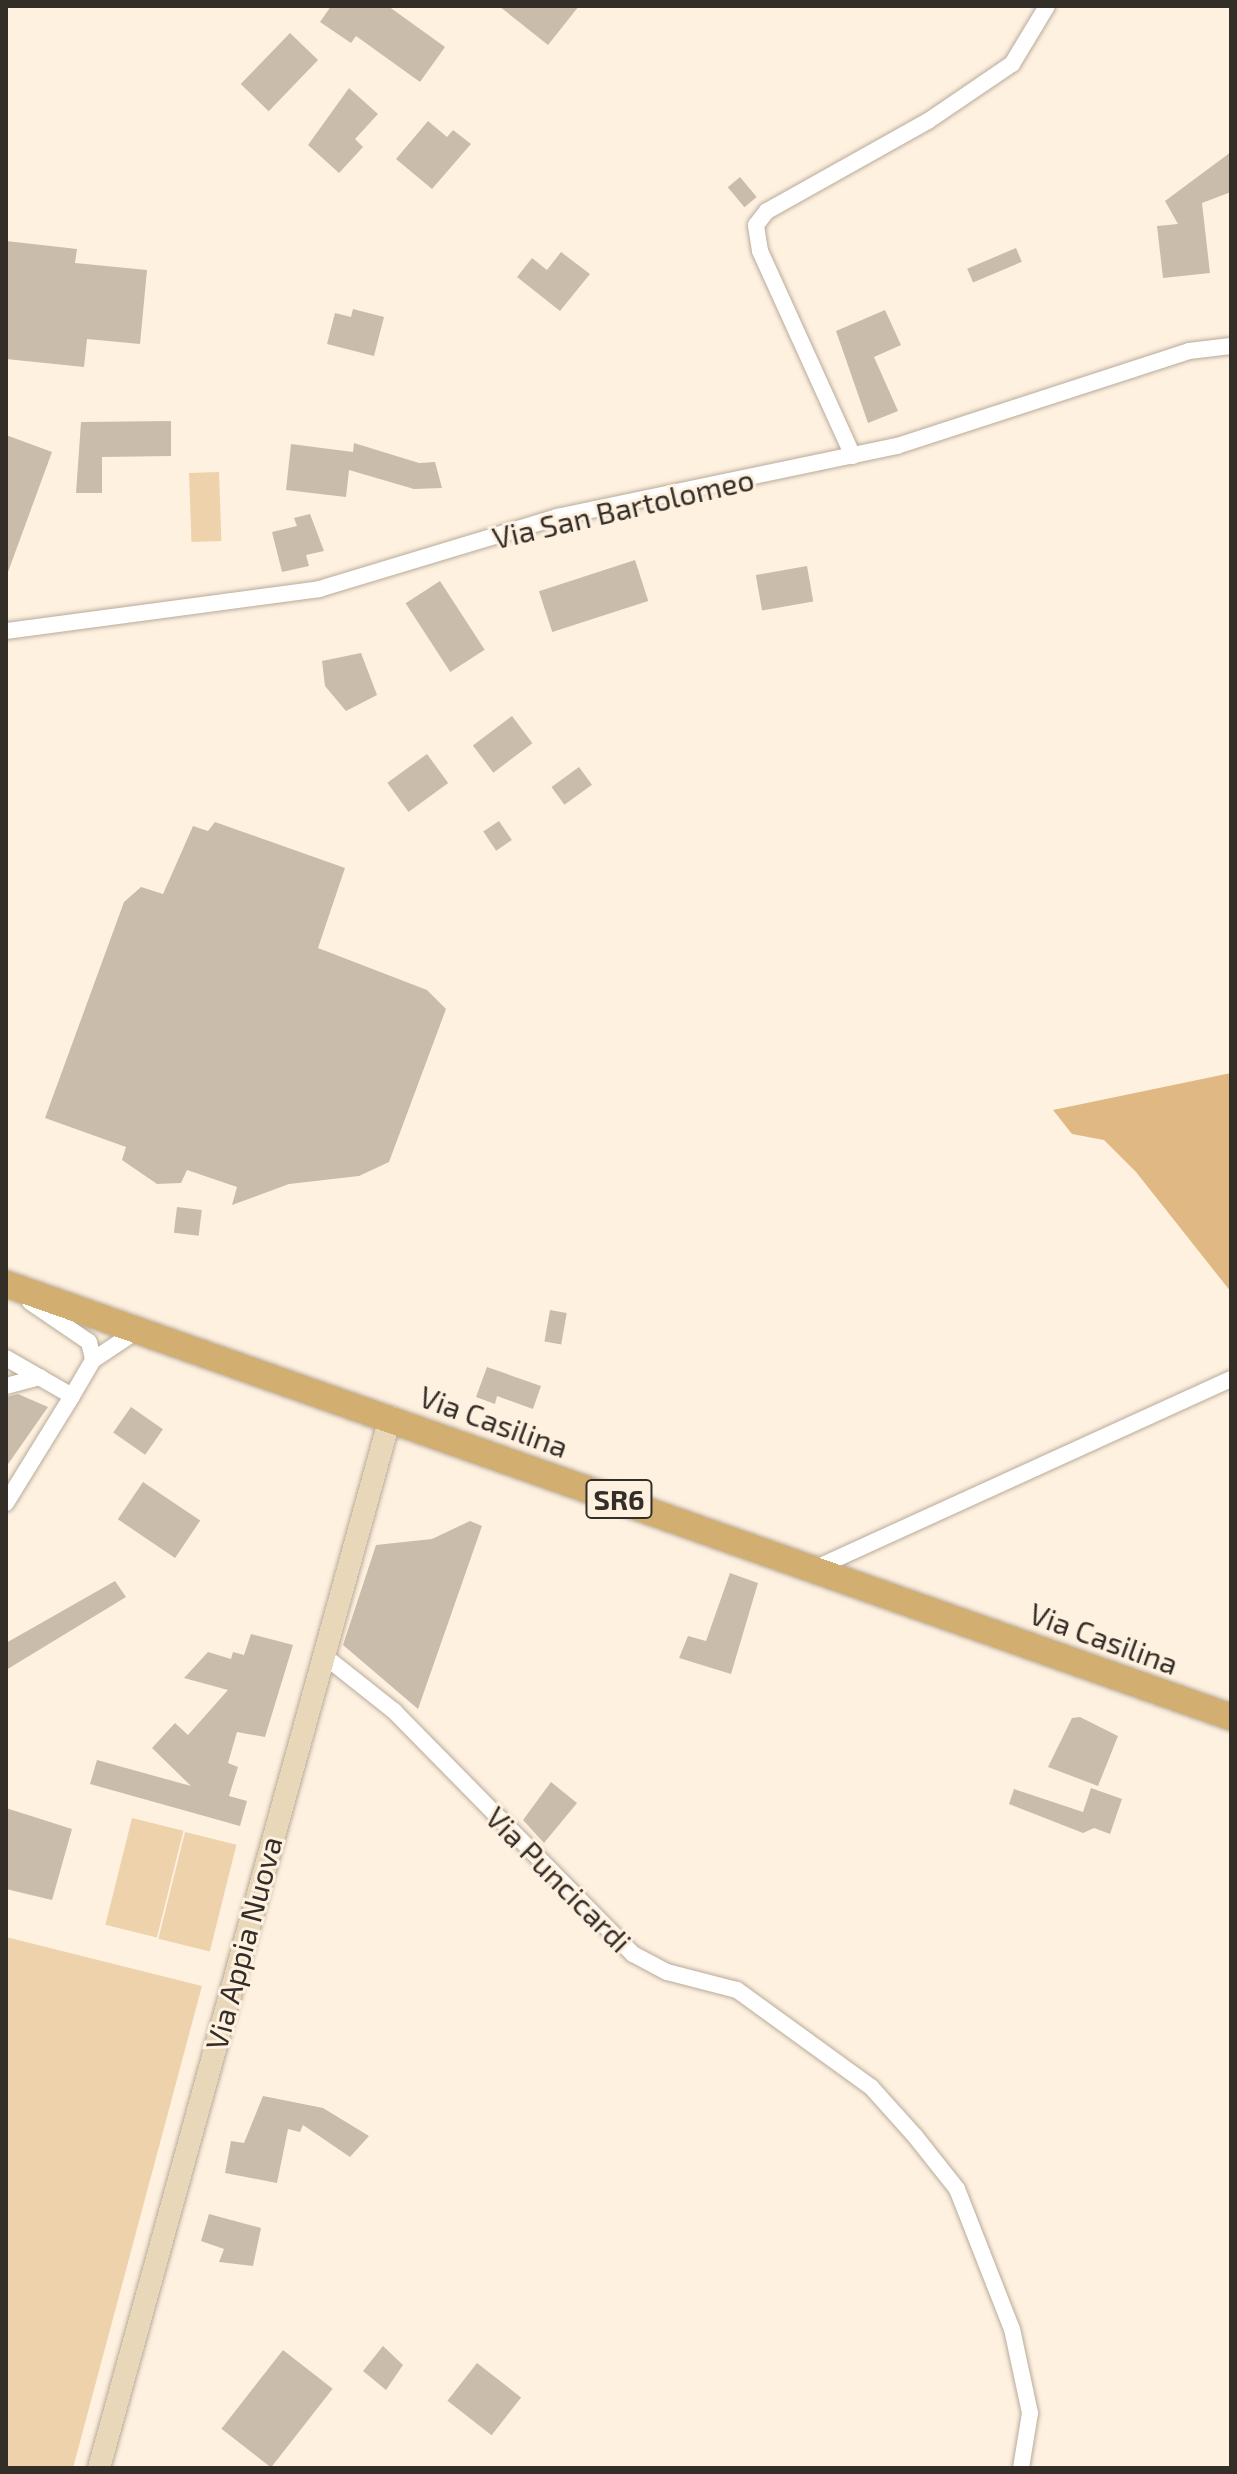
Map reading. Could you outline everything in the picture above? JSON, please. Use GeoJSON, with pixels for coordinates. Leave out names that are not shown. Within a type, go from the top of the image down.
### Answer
{"type":"FeatureCollection","features":[{"type":"Feature","properties":{"kind":"main road","name":"Via Casilina"},"geometry":{"type":"LineString","coordinates":[[6,1285],[1231,1717]]}},
{"type":"Feature","properties":{"kind":"street"},"geometry":{"type":"LineString","coordinates":[[853,456],[760,251],[756,225],[767,211],[928,121],[1012,64],[1047,6]]}},
{"type":"Feature","properties":{"kind":"street","name":"Via San Bartolomeo"},"geometry":{"type":"LineString","coordinates":[[6,631],[319,589],[557,517],[853,456],[1189,351],[1231,346]]}},
{"type":"Feature","properties":{"kind":"street"},"geometry":{"type":"LineString","coordinates":[[6,1285],[89,1342],[93,1360]]}},
{"type":"Feature","properties":{"kind":"street"},"geometry":{"type":"LineString","coordinates":[[6,1503],[93,1360],[138,1330]]}},
{"type":"Feature","properties":{"kind":"street"},"geometry":{"type":"LineString","coordinates":[[6,1358],[72,1396]]}},
{"type":"Feature","properties":{"kind":"street"},"geometry":{"type":"LineString","coordinates":[[6,1386],[40,1377]]}},
{"type":"Feature","properties":{"kind":"street"},"geometry":{"type":"LineString","coordinates":[[814,1569],[1231,1379]]}},
{"type":"Feature","properties":{"kind":"street","name":"Via Appia Nuova"},"geometry":{"type":"LineString","coordinates":[[99,2468],[322,1654],[390,1418]]}},
{"type":"Feature","properties":{"kind":"street","name":"Via Puncicardi"},"geometry":{"type":"LineString","coordinates":[[322,1654],[394,1711],[633,1954],[667,1972],[737,1990],[871,2087],[915,2136],[957,2189],[1012,2329],[1030,2413],[1021,2468]]}},
{"type":"Feature","properties":{"kind":"shaded area"},"geometry":{"type":"Polygon","coordinates":[[[219,472],[221,541],[191,542],[189,473],[219,472]]]}},
{"type":"Feature","properties":{"kind":"shaded area"},"geometry":{"type":"Polygon","coordinates":[[[1231,1073],[1231,1292],[1136,1172],[1104,1140],[1072,1134],[1053,1110],[1231,1073]]]}},
{"type":"Feature","properties":{"kind":"shaded area"},"geometry":{"type":"Polygon","coordinates":[[[132,1818],[183,1831],[157,1938],[105,1925],[132,1818]]]}},
{"type":"Feature","properties":{"kind":"shaded area"},"geometry":{"type":"Polygon","coordinates":[[[185,1832],[236,1845],[210,1952],[158,1939],[185,1832]]]}},
{"type":"Feature","properties":{"kind":"shaded area"},"geometry":{"type":"Polygon","coordinates":[[[6,1937],[202,1986],[73,2468],[6,2468],[6,1937]]]}},
{"type":"Feature","properties":{"kind":"building"},"geometry":{"type":"Polygon","coordinates":[[[331,6],[388,6],[445,47],[420,82],[356,36],[351,43],[320,22],[331,6]]]}},
{"type":"Feature","properties":{"kind":"building"},"geometry":{"type":"Polygon","coordinates":[[[499,6],[579,6],[548,45],[499,6]]]}},
{"type":"Feature","properties":{"kind":"building"},"geometry":{"type":"Polygon","coordinates":[[[290,33],[318,60],[269,111],[241,84],[290,33]]]}},
{"type":"Feature","properties":{"kind":"building"},"geometry":{"type":"Polygon","coordinates":[[[349,88],[378,114],[355,139],[363,147],[339,173],[308,145],[349,88]]]}},
{"type":"Feature","properties":{"kind":"building"},"geometry":{"type":"Polygon","coordinates":[[[428,121],[447,137],[453,130],[471,144],[432,189],[396,159],[428,121]]]}},
{"type":"Feature","properties":{"kind":"building"},"geometry":{"type":"Polygon","coordinates":[[[1231,152],[1231,192],[1202,203],[1210,273],[1163,278],[1157,226],[1178,224],[1165,201],[1231,152]]]}},
{"type":"Feature","properties":{"kind":"building"},"geometry":{"type":"Polygon","coordinates":[[[740,177],[757,197],[744,207],[728,187],[740,177]]]}},
{"type":"Feature","properties":{"kind":"building"},"geometry":{"type":"Polygon","coordinates":[[[6,241],[77,249],[75,263],[147,270],[140,344],[87,339],[84,367],[6,359],[6,241]]]}},
{"type":"Feature","properties":{"kind":"building"},"geometry":{"type":"Polygon","coordinates":[[[1016,248],[1022,262],[973,283],[967,269],[1016,248]]]}},
{"type":"Feature","properties":{"kind":"building"},"geometry":{"type":"Polygon","coordinates":[[[561,252],[590,274],[560,311],[517,277],[532,258],[547,270],[561,252]]]}},
{"type":"Feature","properties":{"kind":"building"},"geometry":{"type":"Polygon","coordinates":[[[353,309],[384,317],[374,356],[327,344],[335,313],[351,317],[353,309]]]}},
{"type":"Feature","properties":{"kind":"building"},"geometry":{"type":"Polygon","coordinates":[[[885,310],[901,345],[874,357],[898,411],[868,423],[836,331],[885,310]]]}},
{"type":"Feature","properties":{"kind":"building"},"geometry":{"type":"Polygon","coordinates":[[[171,421],[171,456],[102,457],[102,493],[76,493],[81,422],[171,421]]]}},
{"type":"Feature","properties":{"kind":"building"},"geometry":{"type":"Polygon","coordinates":[[[6,435],[52,452],[8,572],[6,571],[6,435]]]}},
{"type":"Feature","properties":{"kind":"building"},"geometry":{"type":"Polygon","coordinates":[[[354,443],[419,463],[435,462],[442,488],[414,489],[349,470],[346,497],[286,490],[291,444],[353,452],[354,443]]]}},
{"type":"Feature","properties":{"kind":"building"},"geometry":{"type":"Polygon","coordinates":[[[310,514],[324,551],[306,555],[309,566],[282,572],[272,532],[297,526],[294,518],[310,514]]]}},
{"type":"Feature","properties":{"kind":"building"},"geometry":{"type":"Polygon","coordinates":[[[635,560],[648,601],[552,632],[539,591],[635,560]]]}},
{"type":"Feature","properties":{"kind":"building"},"geometry":{"type":"Polygon","coordinates":[[[807,566],[813,601],[762,610],[756,575],[807,566]]]}},
{"type":"Feature","properties":{"kind":"building"},"geometry":{"type":"Polygon","coordinates":[[[440,581],[485,650],[450,672],[406,603],[440,581]]]}},
{"type":"Feature","properties":{"kind":"building"},"geometry":{"type":"Polygon","coordinates":[[[361,653],[377,695],[346,711],[325,686],[322,661],[361,653]]]}},
{"type":"Feature","properties":{"kind":"building"},"geometry":{"type":"Polygon","coordinates":[[[512,716],[532,743],[493,773],[473,745],[512,716]]]}},
{"type":"Feature","properties":{"kind":"building"},"geometry":{"type":"Polygon","coordinates":[[[427,754],[448,783],[409,812],[387,783],[427,754]]]}},
{"type":"Feature","properties":{"kind":"building"},"geometry":{"type":"Polygon","coordinates":[[[579,767],[592,785],[564,805],[551,787],[579,767]]]}},
{"type":"Feature","properties":{"kind":"building"},"geometry":{"type":"Polygon","coordinates":[[[499,821],[512,840],[496,851],[483,832],[499,821]]]}},
{"type":"Feature","properties":{"kind":"building"},"geometry":{"type":"Polygon","coordinates":[[[215,822],[345,868],[318,948],[427,990],[446,1009],[389,1162],[359,1176],[289,1184],[232,1205],[237,1187],[187,1170],[181,1183],[157,1184],[122,1160],[126,1147],[45,1118],[124,902],[141,887],[163,894],[193,826],[208,831],[215,822]]]}},
{"type":"Feature","properties":{"kind":"building"},"geometry":{"type":"Polygon","coordinates":[[[177,1207],[202,1210],[199,1236],[174,1233],[177,1207]]]}},
{"type":"Feature","properties":{"kind":"building"},"geometry":{"type":"Polygon","coordinates":[[[550,1310],[567,1313],[561,1344],[544,1342],[550,1310]]]}},
{"type":"Feature","properties":{"kind":"building"},"geometry":{"type":"Polygon","coordinates":[[[487,1367],[541,1386],[533,1409],[497,1396],[495,1404],[476,1397],[487,1367]]]}},
{"type":"Feature","properties":{"kind":"building"},"geometry":{"type":"Polygon","coordinates":[[[18,1394],[48,1407],[6,1467],[6,1397],[18,1394]]]}},
{"type":"Feature","properties":{"kind":"building"},"geometry":{"type":"Polygon","coordinates":[[[131,1407],[163,1429],[145,1455],[113,1432],[131,1407]]]}},
{"type":"Feature","properties":{"kind":"building"},"geometry":{"type":"Polygon","coordinates":[[[143,1482],[200,1521],[175,1558],[118,1519],[143,1482]]]}},
{"type":"Feature","properties":{"kind":"building"},"geometry":{"type":"Polygon","coordinates":[[[470,1521],[482,1526],[418,1709],[343,1645],[376,1545],[432,1539],[470,1521]]]}},
{"type":"Feature","properties":{"kind":"building"},"geometry":{"type":"Polygon","coordinates":[[[730,1573],[758,1583],[731,1674],[679,1658],[688,1636],[706,1641],[730,1573]]]}},
{"type":"Feature","properties":{"kind":"building"},"geometry":{"type":"Polygon","coordinates":[[[115,1581],[126,1597],[6,1670],[6,1643],[115,1581]]]}},
{"type":"Feature","properties":{"kind":"building"},"geometry":{"type":"Polygon","coordinates":[[[251,1634],[293,1645],[265,1737],[237,1732],[228,1763],[238,1767],[229,1796],[247,1801],[240,1826],[90,1784],[97,1760],[191,1786],[152,1748],[175,1723],[188,1735],[228,1690],[184,1678],[208,1652],[231,1659],[233,1652],[244,1655],[251,1634]]]}},
{"type":"Feature","properties":{"kind":"building"},"geometry":{"type":"Polygon","coordinates":[[[1080,1717],[1118,1736],[1098,1786],[1048,1767],[1072,1718],[1080,1717]]]}},
{"type":"Feature","properties":{"kind":"building"},"geometry":{"type":"Polygon","coordinates":[[[551,1782],[577,1803],[544,1843],[523,1820],[551,1782]]]}},
{"type":"Feature","properties":{"kind":"building"},"geometry":{"type":"Polygon","coordinates":[[[1091,1788],[1122,1799],[1110,1834],[1094,1828],[1083,1833],[1009,1804],[1014,1789],[1083,1812],[1091,1788]]]}},
{"type":"Feature","properties":{"kind":"building"},"geometry":{"type":"Polygon","coordinates":[[[6,1808],[72,1829],[52,1900],[6,1889],[6,1808]]]}},
{"type":"Feature","properties":{"kind":"building"},"geometry":{"type":"Polygon","coordinates":[[[263,2096],[323,2108],[369,2136],[350,2157],[303,2125],[300,2132],[288,2129],[277,2183],[225,2173],[231,2141],[244,2143],[263,2096]]]}},
{"type":"Feature","properties":{"kind":"building"},"geometry":{"type":"Polygon","coordinates":[[[209,2214],[261,2228],[253,2266],[219,2262],[224,2249],[201,2241],[209,2214]]]}},
{"type":"Feature","properties":{"kind":"building"},"geometry":{"type":"Polygon","coordinates":[[[383,2346],[403,2365],[386,2390],[363,2371],[383,2346]]]}},
{"type":"Feature","properties":{"kind":"building"},"geometry":{"type":"Polygon","coordinates":[[[283,2350],[333,2389],[271,2468],[221,2429],[283,2350]]]}},
{"type":"Feature","properties":{"kind":"building"},"geometry":{"type":"Polygon","coordinates":[[[477,2363],[521,2397],[492,2435],[447,2401],[477,2363]]]}}]}
